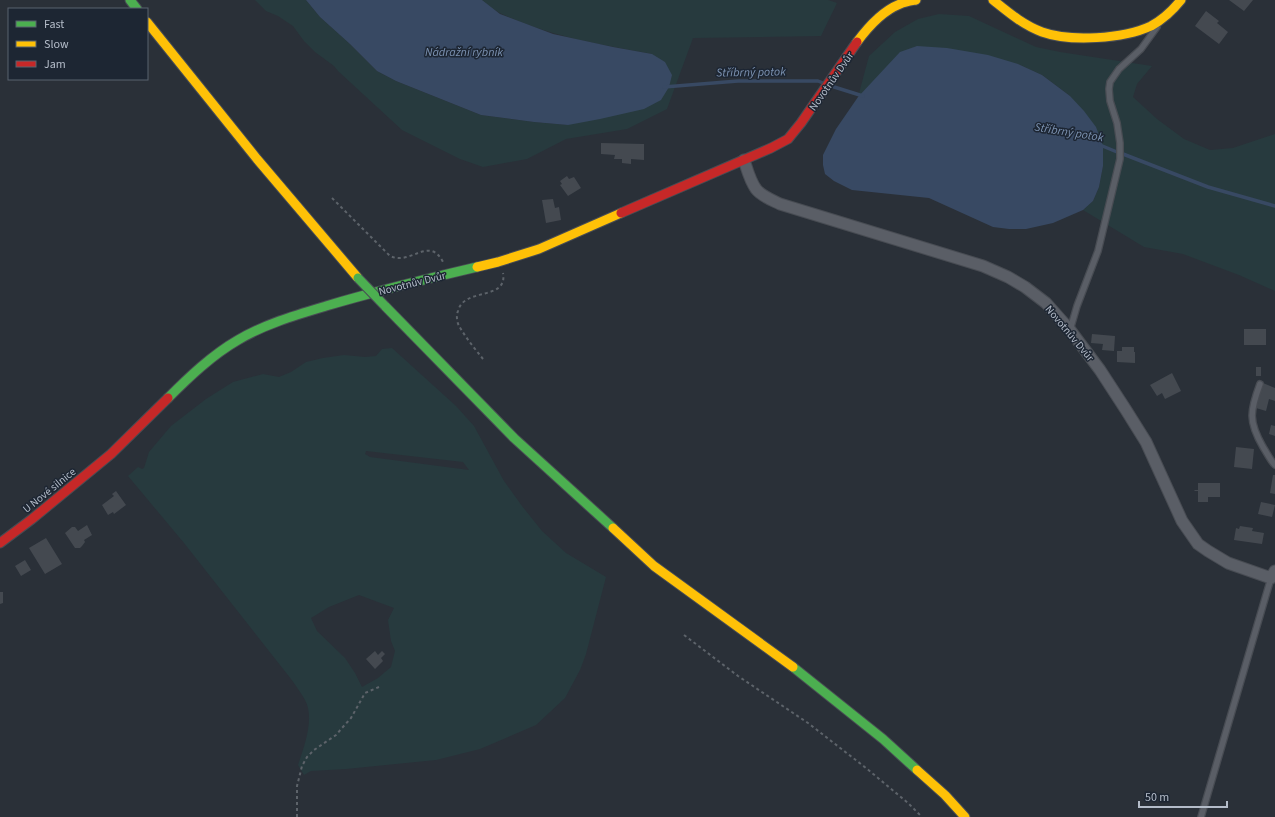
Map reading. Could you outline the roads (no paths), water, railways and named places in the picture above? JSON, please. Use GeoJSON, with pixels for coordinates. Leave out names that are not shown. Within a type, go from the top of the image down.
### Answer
{"type":"FeatureCollection","features":[{"type":"Feature","properties":{"kind":"street"},"geometry":{"type":"LineString","coordinates":[[130,0],[136,8]]}},
{"type":"Feature","properties":{"kind":"street","name":"Novotnův Dvůr"},"geometry":{"type":"LineString","coordinates":[[111,454],[210,359],[238,340],[263,328],[287,318],[374,292],[498,262],[539,249],[771,148],[788,138],[801,123],[867,28],[885,13],[900,4],[916,0]]}},
{"type":"Feature","properties":{"kind":"street"},"geometry":{"type":"LineString","coordinates":[[993,0],[1024,24],[1042,32],[1073,39],[1088,39],[1118,35],[1150,26],[1162,18],[1181,0]]}},
{"type":"Feature","properties":{"kind":"street"},"geometry":{"type":"LineString","coordinates":[[148,23],[257,159],[358,278],[514,438],[654,566],[788,663],[883,739],[945,795],[965,817]]}},
{"type":"Feature","properties":{"kind":"street","name":"Novotnův Dvůr"},"geometry":{"type":"LineString","coordinates":[[744,160],[756,190],[780,204],[983,266],[1008,277],[1025,287],[1046,303],[1070,330],[1100,370],[1126,410],[1146,442],[1182,521],[1198,544],[1228,563],[1273,575]]}},
{"type":"Feature","properties":{"kind":"street","name":"U Nové silnice"},"geometry":{"type":"LineString","coordinates":[[0,543],[32,519],[111,454]]}},
{"type":"Feature","properties":{"kind":"lane"},"geometry":{"type":"LineString","coordinates":[[1070,330],[1098,251],[1120,159],[1120,143],[1117,123],[1108,89],[1110,82],[1119,69],[1141,49],[1154,32],[1162,18]]}},
{"type":"Feature","properties":{"kind":"lane"},"geometry":{"type":"LineString","coordinates":[[1260,384],[1253,402],[1251,414],[1252,424],[1256,435],[1275,465]]}},
{"type":"Feature","properties":{"kind":"lane"},"geometry":{"type":"LineString","coordinates":[[1201,817],[1273,575]]}},
{"type":"Feature","properties":{"kind":"water","name":"Nádražní rybník"},"geometry":{"type":"Polygon","coordinates":[[[306,0],[482,0],[500,14],[553,34],[652,54],[665,62],[672,75],[669,87],[661,100],[644,109],[600,119],[568,125],[481,115],[396,81],[377,71],[320,17],[306,0]]]}},
{"type":"Feature","properties":{"kind":"water"},"geometry":{"type":"Polygon","coordinates":[[[917,46],[947,48],[988,55],[1018,64],[1042,75],[1070,96],[1096,127],[1103,146],[1103,166],[1099,187],[1093,201],[1083,210],[1053,223],[1026,229],[1009,229],[993,227],[929,198],[852,190],[834,181],[825,174],[823,155],[836,129],[858,97],[900,52],[917,46]]]}},
{"type":"Feature","properties":{"kind":"waterway","name":"Stříbrný potok"},"geometry":{"type":"LineString","coordinates":[[664,87],[738,81],[818,81],[823,83]]}},
{"type":"Feature","properties":{"kind":"waterway","name":"Stříbrný potok"},"geometry":{"type":"LineString","coordinates":[[831,86],[863,96]]}},
{"type":"Feature","properties":{"kind":"waterway","name":"Stříbrný potok"},"geometry":{"type":"LineString","coordinates":[[1100,145],[1117,152]]}},
{"type":"Feature","properties":{"kind":"waterway","name":"Stříbrný potok"},"geometry":{"type":"LineString","coordinates":[[1123,154],[1208,187],[1275,206]]}}]}
